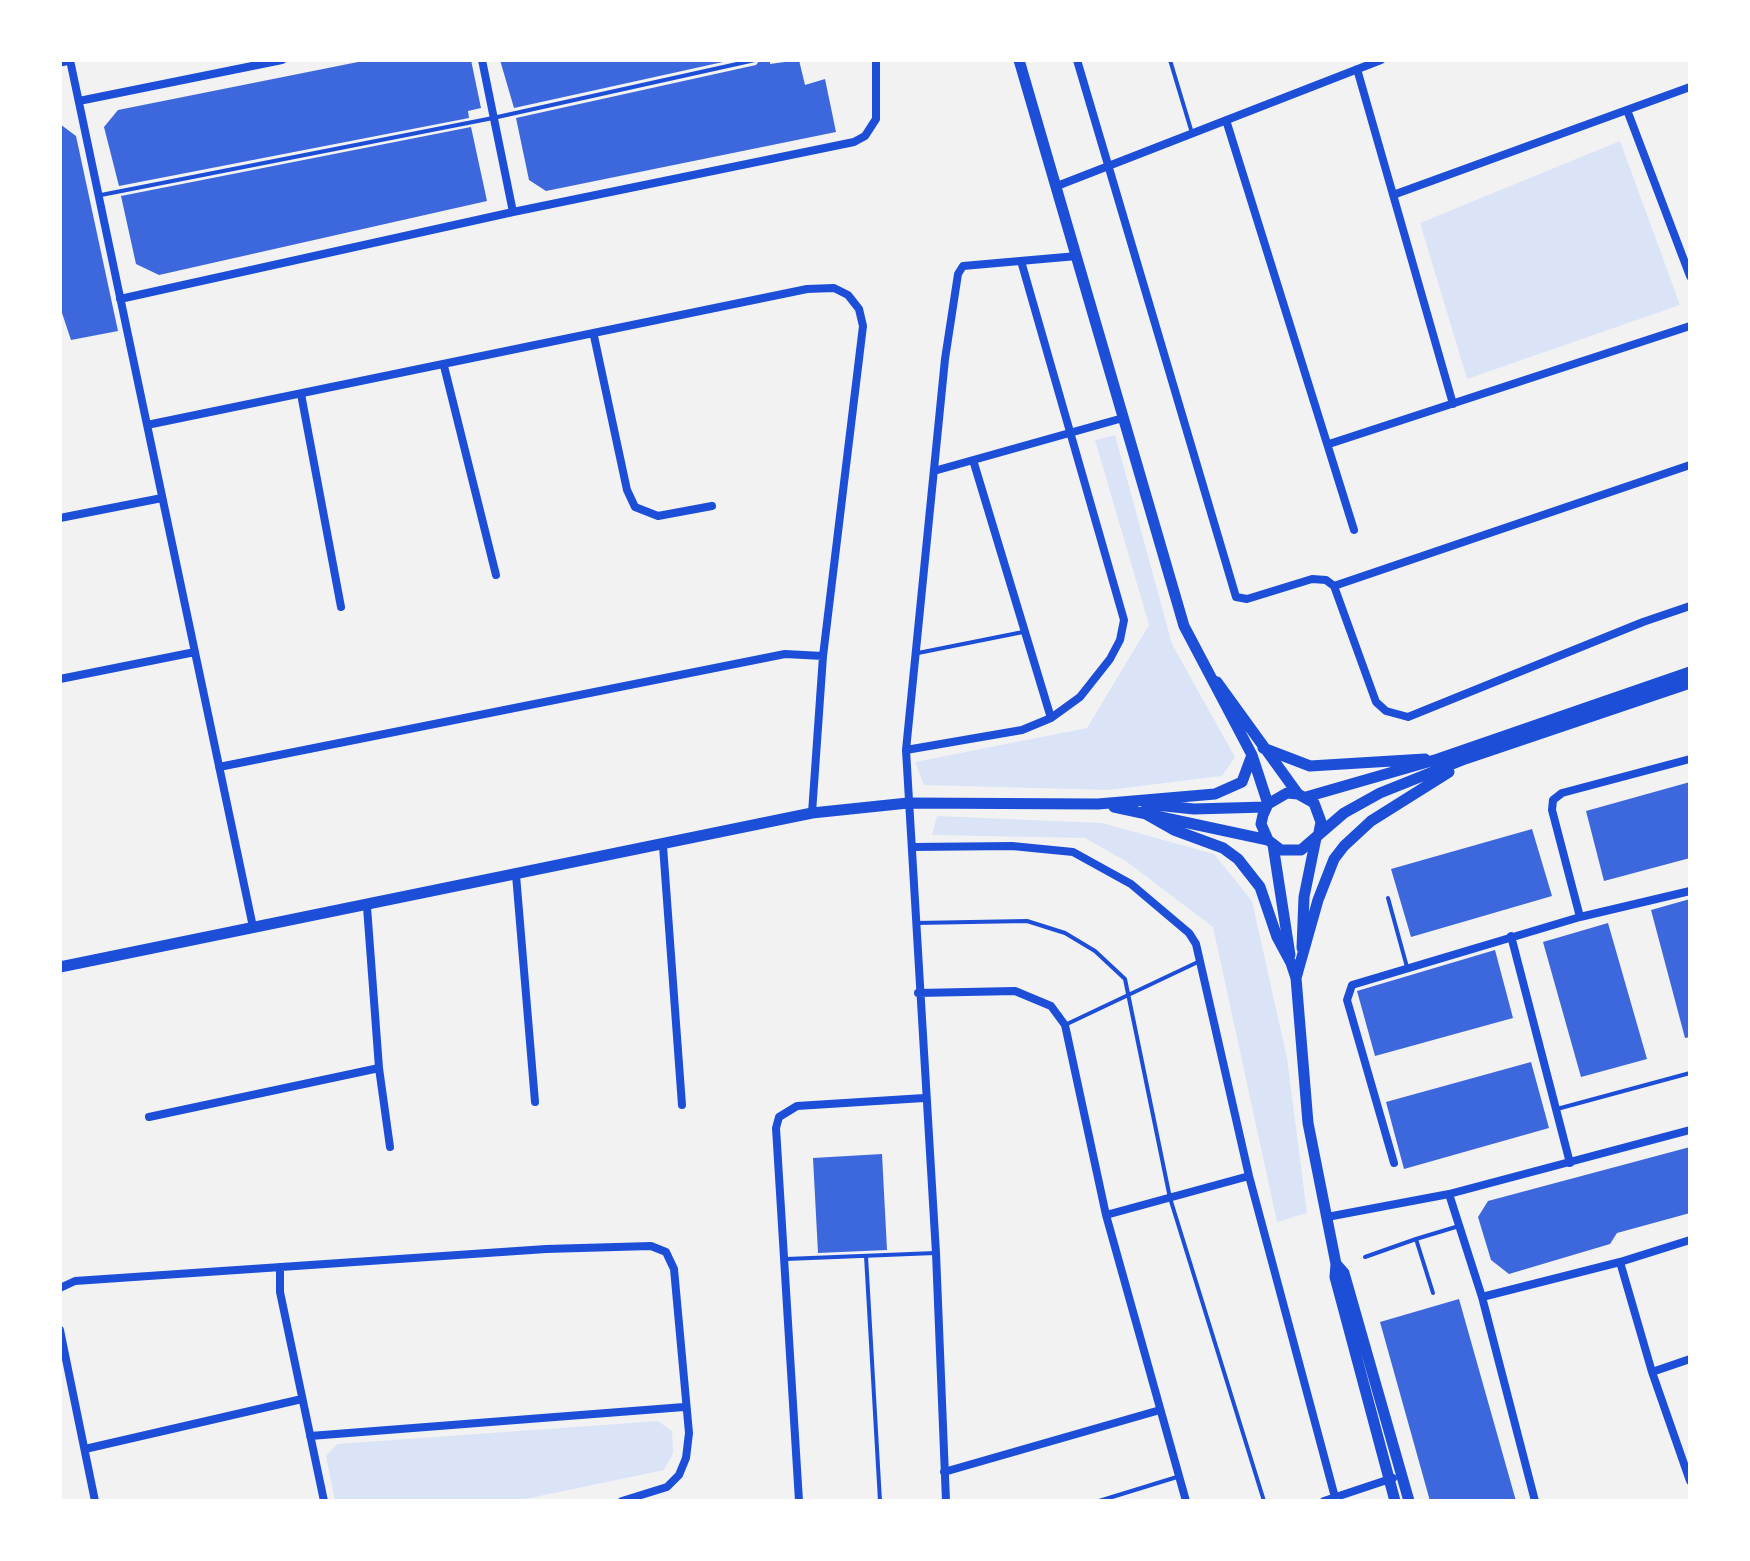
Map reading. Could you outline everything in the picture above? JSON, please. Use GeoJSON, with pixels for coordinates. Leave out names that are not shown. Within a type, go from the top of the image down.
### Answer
{"type":"FeatureCollection","features":[{"type":"Feature","properties":{"kind":"street"},"geometry":{"type":"LineString","coordinates":[[65,60],[79,101],[253,927]]}},
{"type":"Feature","properties":{"kind":"street"},"geometry":{"type":"LineString","coordinates":[[79,101],[282,60]]}},
{"type":"Feature","properties":{"kind":"street"},"geometry":{"type":"LineString","coordinates":[[482,60],[513,212]]}},
{"type":"Feature","properties":{"kind":"street"},"geometry":{"type":"LineString","coordinates":[[120,299],[513,212],[854,142],[865,136],[876,119],[876,60]]}},
{"type":"Feature","properties":{"kind":"street"},"geometry":{"type":"LineString","coordinates":[[1019,60],[1184,626],[1212,676],[1232,699],[1257,751],[1267,805],[1261,824],[1270,843],[1296,963]]}},
{"type":"Feature","properties":{"kind":"street"},"geometry":{"type":"LineString","coordinates":[[1077,60],[1236,597],[1247,599],[1312,579],[1326,580],[1334,586],[1376,702],[1386,711],[1408,717],[1690,606]]}},
{"type":"Feature","properties":{"kind":"street"},"geometry":{"type":"LineString","coordinates":[[1057,186],[1381,60]]}},
{"type":"Feature","properties":{"kind":"street"},"geometry":{"type":"LineString","coordinates":[[1357,69],[1453,404]]}},
{"type":"Feature","properties":{"kind":"street"},"geometry":{"type":"LineString","coordinates":[[1393,195],[1690,87]]}},
{"type":"Feature","properties":{"kind":"street"},"geometry":{"type":"LineString","coordinates":[[1627,110],[1690,276]]}},
{"type":"Feature","properties":{"kind":"street"},"geometry":{"type":"LineString","coordinates":[[1226,120],[1354,530]]}},
{"type":"Feature","properties":{"kind":"street"},"geometry":{"type":"LineString","coordinates":[[946,1501],[936,1253],[924,1098],[906,750],[934,471],[959,270],[968,265],[1077,256]]}},
{"type":"Feature","properties":{"kind":"street"},"geometry":{"type":"LineString","coordinates":[[906,750],[1022,730],[1051,718],[1080,697],[1110,659],[1120,640],[1124,620],[1021,261]]}},
{"type":"Feature","properties":{"kind":"street"},"geometry":{"type":"LineString","coordinates":[[147,425],[594,336],[807,289],[834,288],[854,301],[863,318],[863,339],[823,656],[812,813]]}},
{"type":"Feature","properties":{"kind":"street"},"geometry":{"type":"LineString","coordinates":[[1329,444],[1690,326]]}},
{"type":"Feature","properties":{"kind":"street"},"geometry":{"type":"LineString","coordinates":[[594,336],[627,490],[635,507],[658,516],[712,506]]}},
{"type":"Feature","properties":{"kind":"street"},"geometry":{"type":"LineString","coordinates":[[444,366],[496,575]]}},
{"type":"Feature","properties":{"kind":"street"},"geometry":{"type":"LineString","coordinates":[[301,394],[341,607]]}},
{"type":"Feature","properties":{"kind":"street"},"geometry":{"type":"LineString","coordinates":[[934,471],[1123,418]]}},
{"type":"Feature","properties":{"kind":"street"},"geometry":{"type":"LineString","coordinates":[[973,460],[1051,718]]}},
{"type":"Feature","properties":{"kind":"street"},"geometry":{"type":"LineString","coordinates":[[1334,586],[1690,465]]}},
{"type":"Feature","properties":{"kind":"street"},"geometry":{"type":"LineString","coordinates":[[60,518],[162,498]]}},
{"type":"Feature","properties":{"kind":"street"},"geometry":{"type":"LineString","coordinates":[[60,679],[195,652]]}},
{"type":"Feature","properties":{"kind":"street"},"geometry":{"type":"LineString","coordinates":[[219,767],[785,654],[823,656]]}},
{"type":"Feature","properties":{"kind":"street"},"geometry":{"type":"LineString","coordinates":[[1134,802],[1194,809],[1267,805],[1277,797],[1302,795],[1438,759],[1690,672]]}},
{"type":"Feature","properties":{"kind":"street"},"geometry":{"type":"LineString","coordinates":[[1098,804],[1270,843],[1291,852],[1310,845],[1318,835],[1370,798],[1465,759],[1690,683]]}},
{"type":"Feature","properties":{"kind":"street"},"geometry":{"type":"LineString","coordinates":[[1257,751],[1310,766],[1438,759]]}},
{"type":"Feature","properties":{"kind":"street"},"geometry":{"type":"LineString","coordinates":[[1257,751],[1319,812],[1318,835],[1304,897],[1296,963],[1308,1123],[1336,1264],[1335,1277],[1395,1501]]}},
{"type":"Feature","properties":{"kind":"street"},"geometry":{"type":"LineString","coordinates":[[60,967],[367,907],[812,813],[908,803],[1098,804],[1227,790],[1242,782],[1257,751]]}},
{"type":"Feature","properties":{"kind":"street"},"geometry":{"type":"LineString","coordinates":[[1296,963],[1327,875],[1344,846],[1371,821],[1465,759]]}},
{"type":"Feature","properties":{"kind":"street"},"geometry":{"type":"LineString","coordinates":[[1580,917],[1552,810],[1553,800],[1562,793],[1690,759]]}},
{"type":"Feature","properties":{"kind":"street"},"geometry":{"type":"LineString","coordinates":[[1144,813],[1174,830],[1223,848],[1238,859],[1260,887],[1277,937],[1296,963]]}},
{"type":"Feature","properties":{"kind":"street"},"geometry":{"type":"LineString","coordinates":[[663,846],[682,1105]]}},
{"type":"Feature","properties":{"kind":"street"},"geometry":{"type":"LineString","coordinates":[[913,847],[1012,846],[1073,852],[1118,875],[1166,911],[1189,933],[1201,961],[1249,1176],[1335,1499]]}},
{"type":"Feature","properties":{"kind":"street"},"geometry":{"type":"LineString","coordinates":[[516,875],[535,1102]]}},
{"type":"Feature","properties":{"kind":"street"},"geometry":{"type":"LineString","coordinates":[[1394,1163],[1347,995],[1357,983],[1511,936],[1690,891]]}},
{"type":"Feature","properties":{"kind":"street"},"geometry":{"type":"LineString","coordinates":[[367,907],[379,1068],[390,1147]]}},
{"type":"Feature","properties":{"kind":"street"},"geometry":{"type":"LineString","coordinates":[[1511,936],[1570,1163]]}},
{"type":"Feature","properties":{"kind":"street"},"geometry":{"type":"LineString","coordinates":[[918,993],[1015,991],[1051,1006],[1065,1025],[1106,1215],[1186,1501]]}},
{"type":"Feature","properties":{"kind":"street"},"geometry":{"type":"LineString","coordinates":[[149,1117],[379,1068]]}},
{"type":"Feature","properties":{"kind":"street"},"geometry":{"type":"LineString","coordinates":[[799,1501],[776,1128],[779,1117],[797,1106],[924,1098]]}},
{"type":"Feature","properties":{"kind":"street"},"geometry":{"type":"LineString","coordinates":[[1327,1217],[1449,1194],[1690,1130]]}},
{"type":"Feature","properties":{"kind":"street"},"geometry":{"type":"LineString","coordinates":[[1106,1215],[1249,1176]]}},
{"type":"Feature","properties":{"kind":"street"},"geometry":{"type":"LineString","coordinates":[[1449,1194],[1482,1297],[1535,1501]]}},
{"type":"Feature","properties":{"kind":"street"},"geometry":{"type":"LineString","coordinates":[[1482,1297],[1620,1262],[1690,1240]]}},
{"type":"Feature","properties":{"kind":"street"},"geometry":{"type":"LineString","coordinates":[[60,1288],[75,1281],[561,1248],[651,1246],[666,1252],[674,1269],[684,1407],[689,1433],[686,1458],[679,1475],[667,1487],[638,1499],[622,1501]]}},
{"type":"Feature","properties":{"kind":"street"},"geometry":{"type":"LineString","coordinates":[[1620,1262],[1652,1372],[1690,1481]]}},
{"type":"Feature","properties":{"kind":"street"},"geometry":{"type":"LineString","coordinates":[[1336,1264],[1344,1273],[1409,1501]]}},
{"type":"Feature","properties":{"kind":"street"},"geometry":{"type":"LineString","coordinates":[[280,1267],[280,1292],[324,1501]]}},
{"type":"Feature","properties":{"kind":"street"},"geometry":{"type":"LineString","coordinates":[[60,1330],[95,1501]]}},
{"type":"Feature","properties":{"kind":"street"},"geometry":{"type":"LineString","coordinates":[[1652,1372],[1690,1359]]}},
{"type":"Feature","properties":{"kind":"street"},"geometry":{"type":"LineString","coordinates":[[85,1449],[302,1399]]}},
{"type":"Feature","properties":{"kind":"street"},"geometry":{"type":"LineString","coordinates":[[310,1436],[684,1407]]}},
{"type":"Feature","properties":{"kind":"street"},"geometry":{"type":"LineString","coordinates":[[944,1472],[1160,1410]]}},
{"type":"Feature","properties":{"kind":"street"},"geometry":{"type":"LineString","coordinates":[[1324,1501],[1401,1475]]}},
{"type":"Feature","properties":{"kind":"lane"},"geometry":{"type":"LineString","coordinates":[[98,196],[493,118],[755,60]]}},
{"type":"Feature","properties":{"kind":"lane"},"geometry":{"type":"LineString","coordinates":[[1170,60],[1192,133]]}},
{"type":"Feature","properties":{"kind":"lane"},"geometry":{"type":"LineString","coordinates":[[916,653],[1025,632]]}},
{"type":"Feature","properties":{"kind":"lane"},"geometry":{"type":"LineString","coordinates":[[1388,898],[1407,967]]}},
{"type":"Feature","properties":{"kind":"lane"},"geometry":{"type":"LineString","coordinates":[[914,923],[1027,921],[1065,933],[1116,967],[1131,994],[1170,1198],[1264,1501]]}},
{"type":"Feature","properties":{"kind":"lane"},"geometry":{"type":"LineString","coordinates":[[1065,1025],[1201,961]]}},
{"type":"Feature","properties":{"kind":"lane"},"geometry":{"type":"LineString","coordinates":[[1557,1109],[1690,1073]]}},
{"type":"Feature","properties":{"kind":"lane"},"geometry":{"type":"LineString","coordinates":[[1365,1257],[1459,1226]]}},
{"type":"Feature","properties":{"kind":"lane"},"geometry":{"type":"LineString","coordinates":[[1416,1239],[1433,1293]]}},
{"type":"Feature","properties":{"kind":"lane"},"geometry":{"type":"LineString","coordinates":[[786,1259],[936,1253]]}},
{"type":"Feature","properties":{"kind":"lane"},"geometry":{"type":"LineString","coordinates":[[866,1256],[880,1501]]}},
{"type":"Feature","properties":{"kind":"lane"},"geometry":{"type":"LineString","coordinates":[[1099,1501],[1179,1476]]}},
{"type":"Feature","properties":{"kind":"shaded area"},"geometry":{"type":"Polygon","coordinates":[[[1620,141],[1680,305],[1467,379],[1420,223],[1620,141]]]}},
{"type":"Feature","properties":{"kind":"shaded area"},"geometry":{"type":"Polygon","coordinates":[[[1115,435],[1172,644],[1235,757],[1222,776],[1108,790],[924,785],[915,762],[1087,728],[1149,625],[1095,440],[1115,435]]]}},
{"type":"Feature","properties":{"kind":"shaded area"},"geometry":{"type":"Polygon","coordinates":[[[937,816],[1102,823],[1214,854],[1252,901],[1287,1058],[1307,1213],[1277,1222],[1213,927],[1127,862],[1085,838],[932,835],[937,816]]]}},
{"type":"Feature","properties":{"kind":"shaded area"},"geometry":{"type":"Polygon","coordinates":[[[658,1421],[672,1431],[673,1453],[664,1470],[516,1501],[335,1501],[326,1456],[337,1444],[658,1421]]]}},
{"type":"Feature","properties":{"kind":"building"},"geometry":{"type":"Polygon","coordinates":[[[368,60],[471,60],[481,108],[468,111],[469,118],[119,186],[104,127],[118,110],[368,60]]]}},
{"type":"Feature","properties":{"kind":"building"},"geometry":{"type":"Polygon","coordinates":[[[500,60],[732,60],[514,108],[500,60]]]}},
{"type":"Feature","properties":{"kind":"building"},"geometry":{"type":"Polygon","coordinates":[[[760,60],[770,60],[770,64],[799,60],[805,85],[825,79],[836,132],[546,191],[529,180],[516,118],[756,65],[760,60]]]}},
{"type":"Feature","properties":{"kind":"building"},"geometry":{"type":"Polygon","coordinates":[[[60,124],[76,136],[118,331],[71,340],[60,307],[60,124]]]}},
{"type":"Feature","properties":{"kind":"building"},"geometry":{"type":"Polygon","coordinates":[[[471,127],[487,201],[159,275],[136,264],[121,196],[471,127]]]}},
{"type":"Feature","properties":{"kind":"building"},"geometry":{"type":"Polygon","coordinates":[[[1690,782],[1690,858],[1604,881],[1586,811],[1690,782]]]}},
{"type":"Feature","properties":{"kind":"building"},"geometry":{"type":"Polygon","coordinates":[[[1532,829],[1552,896],[1411,937],[1391,869],[1532,829]]]}},
{"type":"Feature","properties":{"kind":"building"},"geometry":{"type":"Polygon","coordinates":[[[1690,899],[1690,1037],[1685,1038],[1651,910],[1690,899]]]}},
{"type":"Feature","properties":{"kind":"building"},"geometry":{"type":"Polygon","coordinates":[[[1608,923],[1647,1059],[1581,1077],[1543,942],[1608,923]]]}},
{"type":"Feature","properties":{"kind":"building"},"geometry":{"type":"Polygon","coordinates":[[[1495,950],[1513,1018],[1375,1056],[1357,991],[1495,950]]]}},
{"type":"Feature","properties":{"kind":"building"},"geometry":{"type":"Polygon","coordinates":[[[1531,1062],[1549,1128],[1404,1169],[1386,1102],[1531,1062]]]}},
{"type":"Feature","properties":{"kind":"building"},"geometry":{"type":"Polygon","coordinates":[[[1690,1147],[1690,1213],[1617,1233],[1610,1244],[1509,1274],[1491,1260],[1478,1217],[1488,1201],[1690,1147]]]}},
{"type":"Feature","properties":{"kind":"building"},"geometry":{"type":"Polygon","coordinates":[[[882,1154],[887,1250],[818,1253],[813,1158],[882,1154]]]}},
{"type":"Feature","properties":{"kind":"building"},"geometry":{"type":"Polygon","coordinates":[[[1459,1299],[1516,1501],[1430,1501],[1380,1322],[1459,1299]]]}}]}
